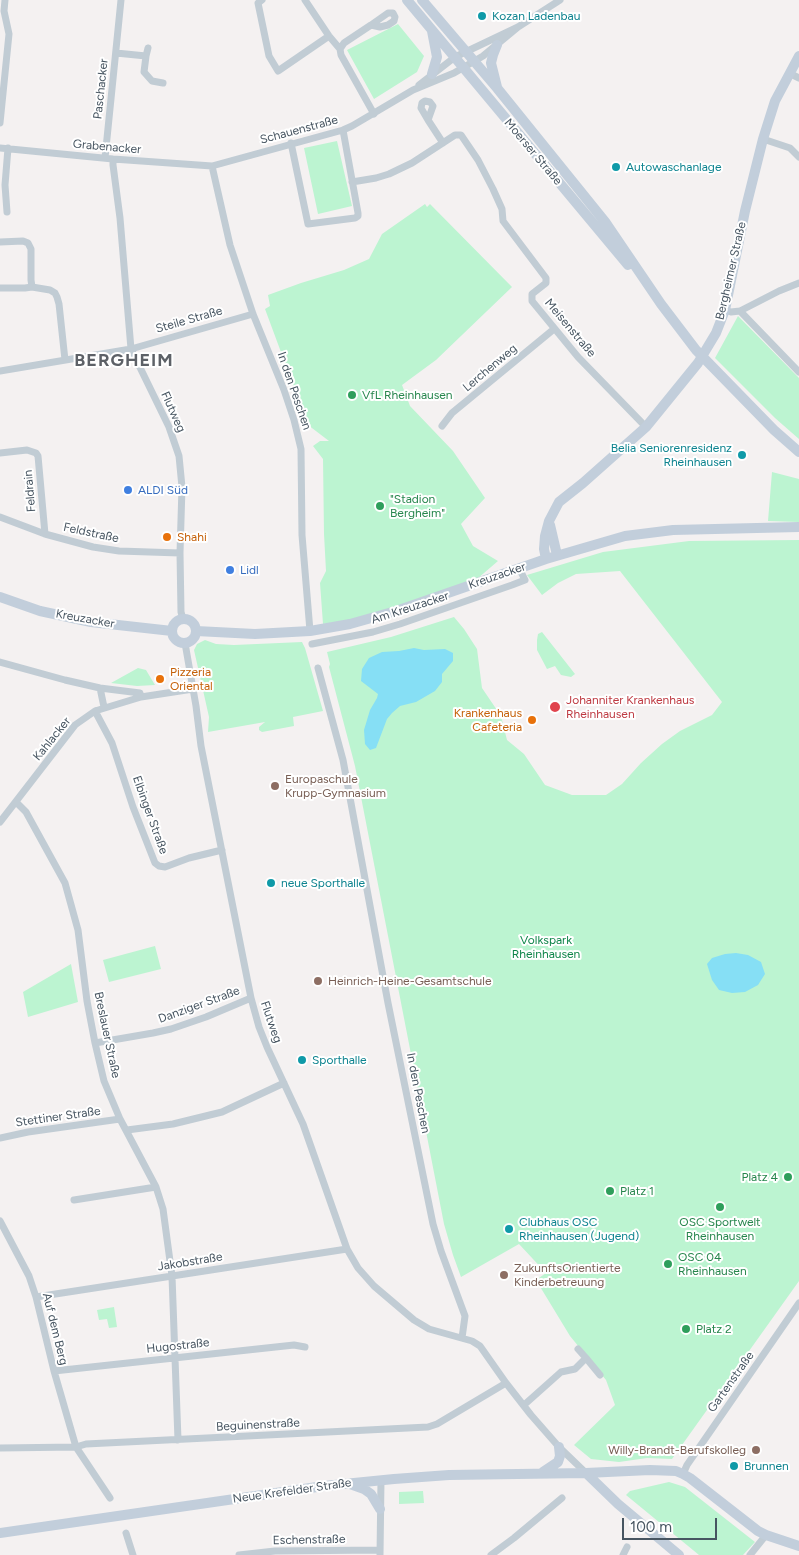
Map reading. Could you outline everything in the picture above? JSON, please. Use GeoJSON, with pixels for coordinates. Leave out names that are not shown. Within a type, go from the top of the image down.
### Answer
{"type":"FeatureCollection","features":[{"type":"Feature","properties":{"kind":"main road","name":"Moerser Straße"},"geometry":{"type":"LineString","coordinates":[[406,0],[661,304],[702,357],[768,424],[799,452]]}},
{"type":"Feature","properties":{"kind":"main road","name":"Moerser Straße"},"geometry":{"type":"LineString","coordinates":[[422,0],[497,88],[606,223],[661,304]]}},
{"type":"Feature","properties":{"kind":"main road"},"geometry":{"type":"LineString","coordinates":[[432,30],[437,57],[432,74]]}},
{"type":"Feature","properties":{"kind":"main road"},"geometry":{"type":"LineString","coordinates":[[497,88],[491,62],[498,45]]}},
{"type":"Feature","properties":{"kind":"main road","name":"Bergheimer Straße"},"geometry":{"type":"LineString","coordinates":[[546,559],[544,549],[545,536],[549,521],[560,502],[590,478],[646,427],[702,357],[716,333],[725,310],[745,211],[763,140],[775,101],[799,56]]}},
{"type":"Feature","properties":{"kind":"main road"},"geometry":{"type":"LineString","coordinates":[[549,521],[557,555]]}},
{"type":"Feature","properties":{"kind":"main road","name":"Kreuzacker"},"geometry":{"type":"LineString","coordinates":[[196,631],[255,634],[310,631],[350,624],[376,617],[557,555],[625,536],[673,530],[799,527]]}},
{"type":"Feature","properties":{"kind":"main road","name":"Kreuzacker"},"geometry":{"type":"LineString","coordinates":[[0,597],[40,611],[82,621],[172,631]]}},
{"type":"Feature","properties":{"kind":"main road"},"geometry":{"type":"LineString","coordinates":[[183,620],[192,623],[196,631],[193,640],[185,644],[174,639],[172,631],[174,624],[183,620]]}},
{"type":"Feature","properties":{"kind":"main road"},"geometry":{"type":"LineString","coordinates":[[542,1473],[558,1462],[560,1447]]}},
{"type":"Feature","properties":{"kind":"main road","name":"Neue Krefelder Straße"},"geometry":{"type":"LineString","coordinates":[[0,1533],[347,1483],[381,1480],[449,1475],[650,1470],[676,1471],[682,1474]]}},
{"type":"Feature","properties":{"kind":"main road"},"geometry":{"type":"LineString","coordinates":[[586,1473],[618,1504],[680,1555]]}},
{"type":"Feature","properties":{"kind":"main road"},"geometry":{"type":"LineString","coordinates":[[682,1474],[690,1478],[752,1527],[766,1535],[799,1546]]}},
{"type":"Feature","properties":{"kind":"main road"},"geometry":{"type":"LineString","coordinates":[[347,1483],[364,1489],[371,1494],[380,1509]]}},
{"type":"Feature","properties":{"kind":"street"},"geometry":{"type":"LineString","coordinates":[[0,123],[9,34],[3,23],[5,0]]}},
{"type":"Feature","properties":{"kind":"street","name":"Paschacker"},"geometry":{"type":"LineString","coordinates":[[109,158],[121,0]]}},
{"type":"Feature","properties":{"kind":"street"},"geometry":{"type":"LineString","coordinates":[[262,0],[258,3],[269,56],[278,70],[329,36]]}},
{"type":"Feature","properties":{"kind":"street"},"geometry":{"type":"LineString","coordinates":[[305,0],[329,36],[340,48],[341,55],[374,114]]}},
{"type":"Feature","properties":{"kind":"street"},"geometry":{"type":"LineString","coordinates":[[543,0],[548,8]]}},
{"type":"Feature","properties":{"kind":"street","name":"Schauenstraße"},"geometry":{"type":"LineString","coordinates":[[212,166],[343,130],[413,90],[455,57],[518,27],[557,1]]}},
{"type":"Feature","properties":{"kind":"street"},"geometry":{"type":"LineString","coordinates":[[340,48],[344,43],[371,26]]}},
{"type":"Feature","properties":{"kind":"street","name":"Schauenstraße"},"geometry":{"type":"LineString","coordinates":[[413,90],[454,73],[474,62],[498,45],[518,27]]}},
{"type":"Feature","properties":{"kind":"street"},"geometry":{"type":"LineString","coordinates":[[148,48],[144,72],[152,81],[163,83]]}},
{"type":"Feature","properties":{"kind":"street","name":"Paschacker"},"geometry":{"type":"LineString","coordinates":[[116,53],[146,56]]}},
{"type":"Feature","properties":{"kind":"street"},"geometry":{"type":"LineString","coordinates":[[789,73],[799,78]]}},
{"type":"Feature","properties":{"kind":"street"},"geometry":{"type":"LineString","coordinates":[[352,182],[389,174],[442,143],[428,120]]}},
{"type":"Feature","properties":{"kind":"street"},"geometry":{"type":"LineString","coordinates":[[291,143],[308,224],[312,225],[358,216],[343,130]]}},
{"type":"Feature","properties":{"kind":"street","name":"Meisenstraße"},"geometry":{"type":"LineString","coordinates":[[442,143],[461,135],[478,160],[493,189],[502,209],[503,222],[546,278],[546,283],[532,294],[531,297],[554,329],[578,357],[646,427]]}},
{"type":"Feature","properties":{"kind":"street"},"geometry":{"type":"LineString","coordinates":[[763,140],[790,148],[799,157]]}},
{"type":"Feature","properties":{"kind":"street"},"geometry":{"type":"LineString","coordinates":[[4,148],[3,185],[7,212]]}},
{"type":"Feature","properties":{"kind":"street","name":"Grabenacker"},"geometry":{"type":"LineString","coordinates":[[4,148],[212,166]]}},
{"type":"Feature","properties":{"kind":"street","name":"Flutweg"},"geometry":{"type":"LineString","coordinates":[[109,158],[113,165],[120,218],[132,349],[169,427],[179,456],[182,487],[180,554],[181,612],[183,620]]}},
{"type":"Feature","properties":{"kind":"street","name":"In den Peschen"},"geometry":{"type":"LineString","coordinates":[[212,166],[230,245],[253,314],[284,390],[301,449],[302,535],[310,631]]}},
{"type":"Feature","properties":{"kind":"street"},"geometry":{"type":"LineString","coordinates":[[0,242],[23,241],[28,243],[31,249],[30,280],[32,287]]}},
{"type":"Feature","properties":{"kind":"street"},"geometry":{"type":"LineString","coordinates":[[725,310],[732,312],[740,311],[779,290],[799,284]]}},
{"type":"Feature","properties":{"kind":"street"},"geometry":{"type":"LineString","coordinates":[[0,288],[32,287],[50,290],[54,293],[57,297],[65,360]]}},
{"type":"Feature","properties":{"kind":"street"},"geometry":{"type":"LineString","coordinates":[[740,311],[799,372]]}},
{"type":"Feature","properties":{"kind":"street","name":"Steile Straße"},"geometry":{"type":"LineString","coordinates":[[0,371],[132,349],[253,314]]}},
{"type":"Feature","properties":{"kind":"street","name":"Lerchenweg"},"geometry":{"type":"LineString","coordinates":[[442,426],[452,413],[554,329]]}},
{"type":"Feature","properties":{"kind":"street","name":"Feldrain"},"geometry":{"type":"LineString","coordinates":[[0,453],[27,450],[36,453],[38,456],[45,534]]}},
{"type":"Feature","properties":{"kind":"street","name":"Feldstraße"},"geometry":{"type":"LineString","coordinates":[[0,517],[45,534],[92,547],[119,551],[180,554]]}},
{"type":"Feature","properties":{"kind":"street","name":"Am Kreuzacker"},"geometry":{"type":"LineString","coordinates":[[312,644],[373,632],[512,585],[525,580],[519,568]]}},
{"type":"Feature","properties":{"kind":"street"},"geometry":{"type":"LineString","coordinates":[[508,572],[512,585]]}},
{"type":"Feature","properties":{"kind":"street","name":"Flutweg"},"geometry":{"type":"LineString","coordinates":[[185,644],[201,746],[251,998],[259,1028],[303,1124],[347,1249],[358,1268],[374,1286],[414,1320],[429,1329],[462,1338]]}},
{"type":"Feature","properties":{"kind":"street","name":"Kahlacker"},"geometry":{"type":"LineString","coordinates":[[1,665],[100,688],[140,693],[141,697]]}},
{"type":"Feature","properties":{"kind":"street","name":"In den Peschen"},"geometry":{"type":"LineString","coordinates":[[318,668],[343,760],[432,1224],[465,1316],[462,1338]]}},
{"type":"Feature","properties":{"kind":"street"},"geometry":{"type":"LineString","coordinates":[[100,688],[104,707]]}},
{"type":"Feature","properties":{"kind":"street","name":"Kahlacker"},"geometry":{"type":"LineString","coordinates":[[0,822],[75,725],[95,711],[141,697],[193,689]]}},
{"type":"Feature","properties":{"kind":"street","name":"Elbinger Straße"},"geometry":{"type":"LineString","coordinates":[[95,711],[112,743],[133,807],[155,863],[164,866],[222,850]]}},
{"type":"Feature","properties":{"kind":"street","name":"Breslauer Straße"},"geometry":{"type":"LineString","coordinates":[[16,802],[26,812],[64,883],[78,930],[87,1001],[104,1081],[120,1119],[156,1187],[163,1208],[172,1276],[178,1440]]}},
{"type":"Feature","properties":{"kind":"street","name":"Danziger Straße"},"geometry":{"type":"LineString","coordinates":[[95,1043],[153,1034],[171,1029],[251,998]]}},
{"type":"Feature","properties":{"kind":"street"},"geometry":{"type":"LineString","coordinates":[[127,1130],[173,1124],[221,1112],[284,1083]]}},
{"type":"Feature","properties":{"kind":"street","name":"Stettiner Straße"},"geometry":{"type":"LineString","coordinates":[[0,1138],[28,1132],[120,1119]]}},
{"type":"Feature","properties":{"kind":"street"},"geometry":{"type":"LineString","coordinates":[[74,1200],[156,1187]]}},
{"type":"Feature","properties":{"kind":"street","name":"Auf dem Berg"},"geometry":{"type":"LineString","coordinates":[[0,1221],[29,1276],[76,1447],[110,1498]]}},
{"type":"Feature","properties":{"kind":"street","name":"Jakobstraße"},"geometry":{"type":"LineString","coordinates":[[36,1297],[347,1249]]}},
{"type":"Feature","properties":{"kind":"street","name":"Gartenstraße"},"geometry":{"type":"LineString","coordinates":[[682,1474],[687,1464],[799,1303]]}},
{"type":"Feature","properties":{"kind":"street"},"geometry":{"type":"LineString","coordinates":[[462,1338],[480,1346],[524,1405],[560,1447],[586,1473]]}},
{"type":"Feature","properties":{"kind":"street","name":"Hugostraße"},"geometry":{"type":"LineString","coordinates":[[54,1371],[294,1345],[305,1347]]}},
{"type":"Feature","properties":{"kind":"street"},"geometry":{"type":"LineString","coordinates":[[578,1349],[600,1375]]}},
{"type":"Feature","properties":{"kind":"street"},"geometry":{"type":"LineString","coordinates":[[524,1405],[561,1372],[575,1368],[586,1358]]}},
{"type":"Feature","properties":{"kind":"street","name":"Beguinenstraße"},"geometry":{"type":"LineString","coordinates":[[0,1448],[76,1447],[86,1444],[428,1427],[437,1424],[506,1383]]}},
{"type":"Feature","properties":{"kind":"street"},"geometry":{"type":"LineString","coordinates":[[380,1553],[381,1480]]}},
{"type":"Feature","properties":{"kind":"street"},"geometry":{"type":"LineString","coordinates":[[491,1555],[562,1498]]}},
{"type":"Feature","properties":{"kind":"street"},"geometry":{"type":"LineString","coordinates":[[126,1533],[133,1555]]}},
{"type":"Feature","properties":{"kind":"street"},"geometry":{"type":"LineString","coordinates":[[750,1555],[766,1535]]}},
{"type":"Feature","properties":{"kind":"street"},"geometry":{"type":"LineString","coordinates":[[623,1555],[627,1547]]}},
{"type":"Feature","properties":{"kind":"street","name":"Eschenstraße"},"geometry":{"type":"LineString","coordinates":[[240,1555],[275,1550],[380,1553]]}},
{"type":"Feature","properties":{"kind":"green space"},"geometry":{"type":"Polygon","coordinates":[[[398,24],[424,56],[417,72],[374,99],[347,50],[398,24]]]}},
{"type":"Feature","properties":{"kind":"green space"},"geometry":{"type":"Polygon","coordinates":[[[337,141],[352,206],[318,214],[304,148],[337,141]]]}},
{"type":"Feature","properties":{"kind":"green space","name":"VfL Rheinhausen"},"geometry":{"type":"Polygon","coordinates":[[[425,204],[427,207],[430,204],[512,287],[436,360],[402,385],[410,406],[453,451],[485,498],[461,524],[473,546],[498,561],[477,579],[430,596],[356,619],[323,624],[320,583],[326,571],[323,459],[313,446],[320,441],[329,441],[308,425],[265,309],[270,306],[268,295],[344,270],[369,259],[382,234],[425,204]]]}},
{"type":"Feature","properties":{"kind":"green space"},"geometry":{"type":"Polygon","coordinates":[[[738,316],[799,378],[799,439],[775,418],[715,358],[738,316]]]}},
{"type":"Feature","properties":{"kind":"green space"},"geometry":{"type":"Polygon","coordinates":[[[772,472],[799,479],[799,522],[768,521],[772,472]]]}},
{"type":"Feature","properties":{"kind":"green space","name":"Volkspark Rheinhausen"},"geometry":{"type":"Polygon","coordinates":[[[799,540],[799,1281],[672,1459],[647,1458],[619,1462],[591,1459],[574,1445],[615,1405],[606,1380],[570,1336],[536,1280],[546,1273],[519,1244],[461,1277],[453,1255],[444,1224],[355,766],[329,667],[327,652],[391,637],[454,617],[477,649],[482,688],[501,716],[507,740],[524,754],[545,785],[572,795],[606,795],[622,784],[662,744],[680,731],[712,715],[722,702],[620,571],[576,574],[558,583],[542,595],[527,575],[603,552],[689,541],[799,540]]]}},
{"type":"Feature","properties":{"kind":"green space"},"geometry":{"type":"Polygon","coordinates":[[[542,632],[575,674],[571,677],[561,675],[555,666],[547,669],[537,650],[538,634],[542,632]]]}},
{"type":"Feature","properties":{"kind":"green space"},"geometry":{"type":"Polygon","coordinates":[[[205,640],[216,644],[234,645],[302,642],[323,711],[293,717],[294,726],[262,732],[259,730],[259,727],[265,722],[208,732],[209,717],[194,650],[197,644],[205,640]]]}},
{"type":"Feature","properties":{"kind":"green space"},"geometry":{"type":"Polygon","coordinates":[[[138,668],[146,670],[155,685],[137,686],[111,683],[138,668]]]}},
{"type":"Feature","properties":{"kind":"green space"},"geometry":{"type":"Polygon","coordinates":[[[155,946],[161,969],[109,982],[103,960],[155,946]]]}},
{"type":"Feature","properties":{"kind":"green space"},"geometry":{"type":"Polygon","coordinates":[[[71,964],[78,1002],[28,1017],[23,992],[71,964]]]}},
{"type":"Feature","properties":{"kind":"green space"},"geometry":{"type":"Polygon","coordinates":[[[114,1307],[117,1327],[109,1328],[107,1319],[99,1320],[97,1310],[114,1307]]]}},
{"type":"Feature","properties":{"kind":"green space"},"geometry":{"type":"Polygon","coordinates":[[[669,1482],[685,1487],[755,1542],[743,1555],[699,1555],[626,1495],[630,1491],[669,1482]]]}},
{"type":"Feature","properties":{"kind":"green space"},"geometry":{"type":"Polygon","coordinates":[[[423,1491],[424,1503],[399,1504],[399,1492],[423,1491]]]}},
{"type":"Feature","properties":{"kind":"water"},"geometry":{"type":"Polygon","coordinates":[[[414,648],[424,650],[445,649],[453,653],[453,661],[442,674],[442,682],[435,691],[416,702],[400,706],[392,713],[387,719],[376,748],[370,750],[365,744],[364,730],[370,710],[378,694],[361,681],[362,669],[369,658],[382,652],[414,648]]]}},
{"type":"Feature","properties":{"kind":"water"},"geometry":{"type":"Polygon","coordinates":[[[736,953],[748,955],[761,962],[765,974],[758,985],[745,992],[732,993],[719,990],[712,980],[707,964],[712,958],[736,953]]]}},
{"type":"Feature","properties":{"kind":"place","name":"Kozan Ladenbau"},"geometry":{"type":"Point","coordinates":[482,16]}},
{"type":"Feature","properties":{"kind":"place","name":"Autowaschanlage"},"geometry":{"type":"Point","coordinates":[616,167]}},
{"type":"Feature","properties":{"kind":"place","name":"VfL Rheinhausen"},"geometry":{"type":"Point","coordinates":[352,395]}},
{"type":"Feature","properties":{"kind":"place","name":"Belia Seniorenresidenz Rheinhausen"},"geometry":{"type":"Point","coordinates":[742,455]}},
{"type":"Feature","properties":{"kind":"place","name":"ALDI Süd"},"geometry":{"type":"Point","coordinates":[128,490]}},
{"type":"Feature","properties":{"kind":"place","name":"\"Stadion Bergheim\""},"geometry":{"type":"Point","coordinates":[380,506]}},
{"type":"Feature","properties":{"kind":"place","name":"Shahi"},"geometry":{"type":"Point","coordinates":[167,537]}},
{"type":"Feature","properties":{"kind":"place","name":"Lidl"},"geometry":{"type":"Point","coordinates":[230,570]}},
{"type":"Feature","properties":{"kind":"place","name":"Pizzeria Oriental"},"geometry":{"type":"Point","coordinates":[160,679]}},
{"type":"Feature","properties":{"kind":"place","name":"Johanniter Krankenhaus Rheinhausen"},"geometry":{"type":"Point","coordinates":[555,707]}},
{"type":"Feature","properties":{"kind":"place","name":"Krankenhaus Cafeteria"},"geometry":{"type":"Point","coordinates":[532,720]}},
{"type":"Feature","properties":{"kind":"place","name":"Europaschule Krupp-Gymnasium"},"geometry":{"type":"Point","coordinates":[275,786]}},
{"type":"Feature","properties":{"kind":"place","name":"neue Sporthalle"},"geometry":{"type":"Point","coordinates":[271,883]}},
{"type":"Feature","properties":{"kind":"place","name":"Heinrich-Heine-Gesamtschule"},"geometry":{"type":"Point","coordinates":[318,981]}},
{"type":"Feature","properties":{"kind":"place","name":"Sporthalle"},"geometry":{"type":"Point","coordinates":[302,1060]}},
{"type":"Feature","properties":{"kind":"place","name":"Platz 4"},"geometry":{"type":"Point","coordinates":[788,1177]}},
{"type":"Feature","properties":{"kind":"place","name":"Platz 1"},"geometry":{"type":"Point","coordinates":[610,1191]}},
{"type":"Feature","properties":{"kind":"place","name":"OSC Sportwelt Rheinhausen"},"geometry":{"type":"Point","coordinates":[720,1207]}},
{"type":"Feature","properties":{"kind":"place","name":"Clubhaus OSC Rheinhausen (Jugend)"},"geometry":{"type":"Point","coordinates":[509,1229]}},
{"type":"Feature","properties":{"kind":"place","name":"OSC 04 Rheinhausen"},"geometry":{"type":"Point","coordinates":[668,1264]}},
{"type":"Feature","properties":{"kind":"place","name":"ZukunftsOrientierte Kinderbetreuung"},"geometry":{"type":"Point","coordinates":[504,1275]}},
{"type":"Feature","properties":{"kind":"place","name":"Platz 2"},"geometry":{"type":"Point","coordinates":[686,1329]}},
{"type":"Feature","properties":{"kind":"place","name":"Willy-Brandt-Berufskolleg"},"geometry":{"type":"Point","coordinates":[756,1450]}},
{"type":"Feature","properties":{"kind":"place","name":"Brunnen"},"geometry":{"type":"Point","coordinates":[734,1466]}},
{"type":"Feature","properties":{"kind":"district","name":"BERGHEIM"},"geometry":{"type":"Point","coordinates":[124,361]}}]}
